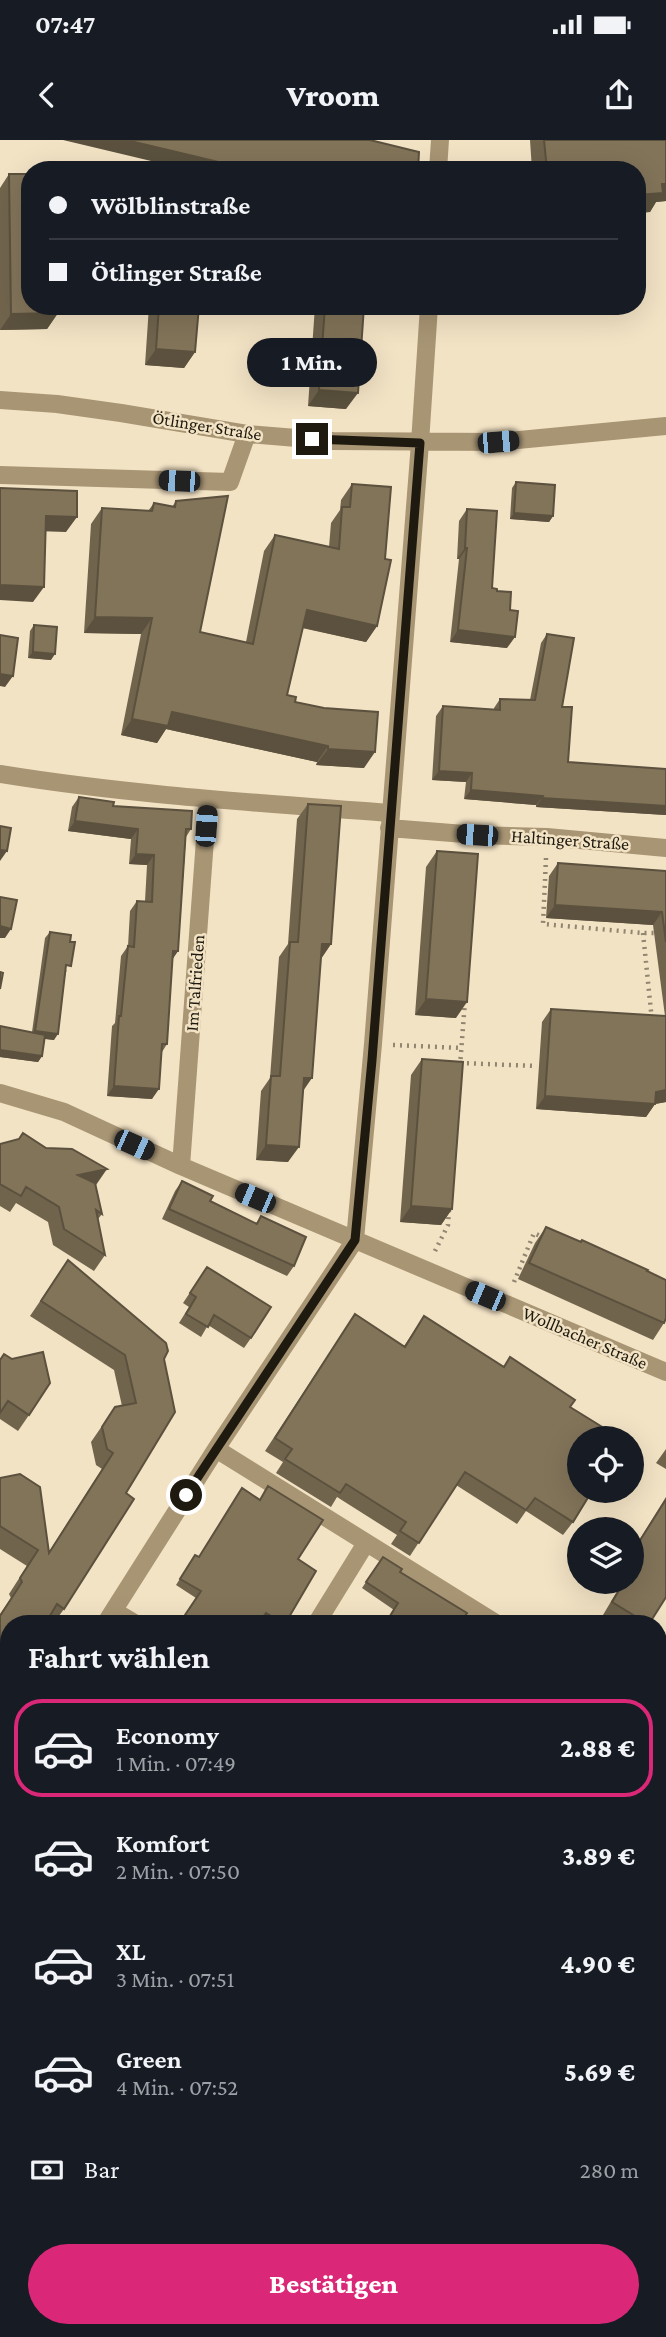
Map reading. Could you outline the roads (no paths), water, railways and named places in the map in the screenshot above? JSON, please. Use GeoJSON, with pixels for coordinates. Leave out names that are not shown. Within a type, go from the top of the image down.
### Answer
{"type":"FeatureCollection","features":[{"type":"Feature","properties":{"kind":"street"},"geometry":{"type":"LineString","coordinates":[[439,161],[440,140]]}},
{"type":"Feature","properties":{"kind":"street"},"geometry":{"type":"LineString","coordinates":[[110,1615],[216,1449],[355,1240],[373,1044],[428,315]]}},
{"type":"Feature","properties":{"kind":"street","name":"Ötlinger Straße"},"geometry":{"type":"LineString","coordinates":[[2,398],[121,413],[247,434],[333,441],[498,442],[666,426]]}},
{"type":"Feature","properties":{"kind":"street"},"geometry":{"type":"LineString","coordinates":[[0,475],[230,482],[247,434]]}},
{"type":"Feature","properties":{"kind":"street","name":"Haltinger Straße"},"geometry":{"type":"LineString","coordinates":[[0,774],[61,784],[390,820],[477,835],[547,836],[666,848]]}},
{"type":"Feature","properties":{"kind":"street","name":"Im Talfrieden"},"geometry":{"type":"LineString","coordinates":[[181,1166],[208,799]]}},
{"type":"Feature","properties":{"kind":"street","name":"Wollbacher Straße"},"geometry":{"type":"LineString","coordinates":[[0,1093],[64,1112],[181,1166],[505,1305],[664,1367]]}},
{"type":"Feature","properties":{"kind":"street"},"geometry":{"type":"LineString","coordinates":[[216,1449],[482,1615]]}},
{"type":"Feature","properties":{"kind":"street"},"geometry":{"type":"LineString","coordinates":[[322,1615],[366,1544]]}}]}
